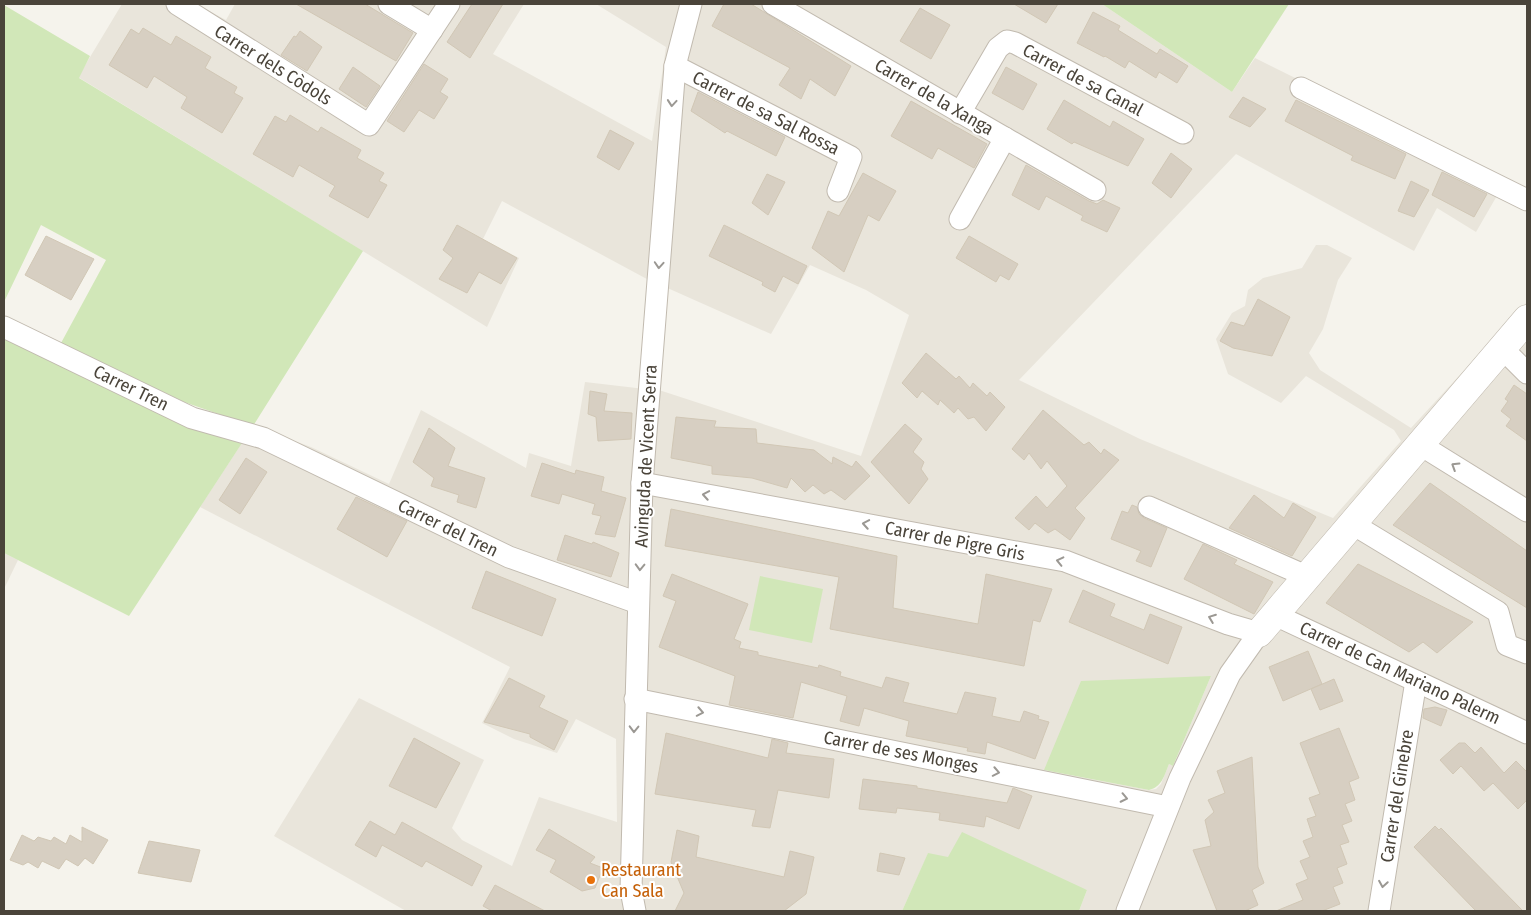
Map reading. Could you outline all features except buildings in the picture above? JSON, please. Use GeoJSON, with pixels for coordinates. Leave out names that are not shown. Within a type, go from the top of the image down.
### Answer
{"type":"FeatureCollection","features":[{"type":"Feature","properties":{"kind":"street","name":"Carrer dels Còdols"},"geometry":{"type":"LineString","coordinates":[[177,4],[369,126],[432,30]]}},
{"type":"Feature","properties":{"kind":"street"},"geometry":{"type":"LineString","coordinates":[[389,4],[432,30],[448,4]]}},
{"type":"Feature","properties":{"kind":"street","name":"Avinguda de Vicent Serra"},"geometry":{"type":"LineString","coordinates":[[635,911],[631,890],[642,483],[675,66],[691,4]]}},
{"type":"Feature","properties":{"kind":"street","name":"Carrer de la Xanga"},"geometry":{"type":"LineString","coordinates":[[774,4],[1095,190]]}},
{"type":"Feature","properties":{"kind":"street","name":"Carrer de sa Canal"},"geometry":{"type":"LineString","coordinates":[[960,113],[998,48],[1007,41],[1015,43],[1182,132]]}},
{"type":"Feature","properties":{"kind":"street","name":"Carrer de sa Sal Rossa"},"geometry":{"type":"LineString","coordinates":[[675,66],[851,157],[838,191]]}},
{"type":"Feature","properties":{"kind":"street"},"geometry":{"type":"LineString","coordinates":[[1301,88],[1527,200]]}},
{"type":"Feature","properties":{"kind":"street"},"geometry":{"type":"LineString","coordinates":[[960,219],[1005,138]]}},
{"type":"Feature","properties":{"kind":"street"},"geometry":{"type":"LineString","coordinates":[[1127,911],[1168,807],[1230,674],[1266,624],[1306,576],[1527,319]]}},
{"type":"Feature","properties":{"kind":"street","name":"Carrer Tren"},"geometry":{"type":"LineString","coordinates":[[4,327],[192,418],[263,438]]}},
{"type":"Feature","properties":{"kind":"street"},"geometry":{"type":"LineString","coordinates":[[1502,348],[1527,373]]}},
{"type":"Feature","properties":{"kind":"street","name":"Carrer del Tren"},"geometry":{"type":"LineString","coordinates":[[263,438],[509,557],[638,603]]}},
{"type":"Feature","properties":{"kind":"street"},"geometry":{"type":"LineString","coordinates":[[1419,444],[1527,511]]}},
{"type":"Feature","properties":{"kind":"street","name":"Carrer de Pigre Gris"},"geometry":{"type":"LineString","coordinates":[[642,483],[1065,561],[1266,624]]}},
{"type":"Feature","properties":{"kind":"street"},"geometry":{"type":"LineString","coordinates":[[1149,507],[1306,576]]}},
{"type":"Feature","properties":{"kind":"street"},"geometry":{"type":"LineString","coordinates":[[1351,523],[1498,612],[1506,645],[1527,653]]}},
{"type":"Feature","properties":{"kind":"street","name":"Carrer de Can Mariano Palerm"},"geometry":{"type":"LineString","coordinates":[[1266,624],[1416,681],[1527,733]]}},
{"type":"Feature","properties":{"kind":"street","name":"Carrer del Ginebre"},"geometry":{"type":"LineString","coordinates":[[1379,911],[1416,681]]}},
{"type":"Feature","properties":{"kind":"street","name":"Carrer de ses Monges"},"geometry":{"type":"LineString","coordinates":[[635,699],[1168,807]]}},
{"type":"Feature","properties":{"kind":"shaded area"},"geometry":{"type":"Polygon","coordinates":[[[122,4],[196,4],[226,20],[235,4],[524,4],[493,54],[652,141],[666,47],[596,4],[1102,4],[1232,92],[1255,58],[1527,193],[1498,194],[1476,232],[1437,208],[1414,251],[1236,154],[1019,380],[1140,439],[1333,518],[1401,441],[1394,430],[1306,376],[1281,403],[1228,374],[1216,339],[1232,313],[1245,306],[1248,290],[1263,278],[1302,268],[1316,245],[1327,245],[1352,258],[1338,280],[1323,329],[1309,353],[1320,370],[1411,428],[1527,302],[1527,911],[1079,911],[1087,890],[928,854],[902,911],[406,911],[274,836],[359,698],[484,760],[452,828],[462,840],[512,866],[539,797],[617,822],[616,739],[576,719],[557,753],[514,739],[482,723],[510,667],[200,507],[253,426],[311,447],[389,484],[421,410],[526,468],[529,453],[571,466],[585,382],[662,391],[861,456],[909,315],[866,290],[810,265],[771,334],[645,278],[502,201],[483,239],[519,258],[487,327],[78,77],[122,4]],[[1211,676],[1044,770],[1149,790],[1156,789],[1161,784],[1169,764],[1173,766],[1211,676]]]}},
{"type":"Feature","properties":{"kind":"shaded area"},"geometry":{"type":"Polygon","coordinates":[[[4,553],[18,560],[4,589],[4,553]]]}},
{"type":"Feature","properties":{"kind":"green space"},"geometry":{"type":"Polygon","coordinates":[[[1102,4],[1289,4],[1232,92],[1102,4]]]}},
{"type":"Feature","properties":{"kind":"green space"},"geometry":{"type":"Polygon","coordinates":[[[4,5],[90,56],[79,78],[363,251],[253,426],[184,402],[61,343],[106,260],[41,225],[4,302],[4,5]]]}},
{"type":"Feature","properties":{"kind":"green space"},"geometry":{"type":"Polygon","coordinates":[[[4,334],[244,440],[129,616],[4,553],[4,334]]]}},
{"type":"Feature","properties":{"kind":"green space"},"geometry":{"type":"Polygon","coordinates":[[[760,576],[823,589],[812,643],[749,630],[760,576]]]}},
{"type":"Feature","properties":{"kind":"green space"},"geometry":{"type":"Polygon","coordinates":[[[1211,676],[1173,766],[1169,764],[1162,780],[1153,789],[1149,790],[1044,770],[1081,681],[1211,676]]]}},
{"type":"Feature","properties":{"kind":"green space"},"geometry":{"type":"Polygon","coordinates":[[[962,832],[1087,890],[1079,911],[902,911],[928,853],[948,857],[962,832]]]}},
{"type":"Feature","properties":{"kind":"place","name":"Restaurant Can Sala"},"geometry":{"type":"Point","coordinates":[591,880]}}]}
